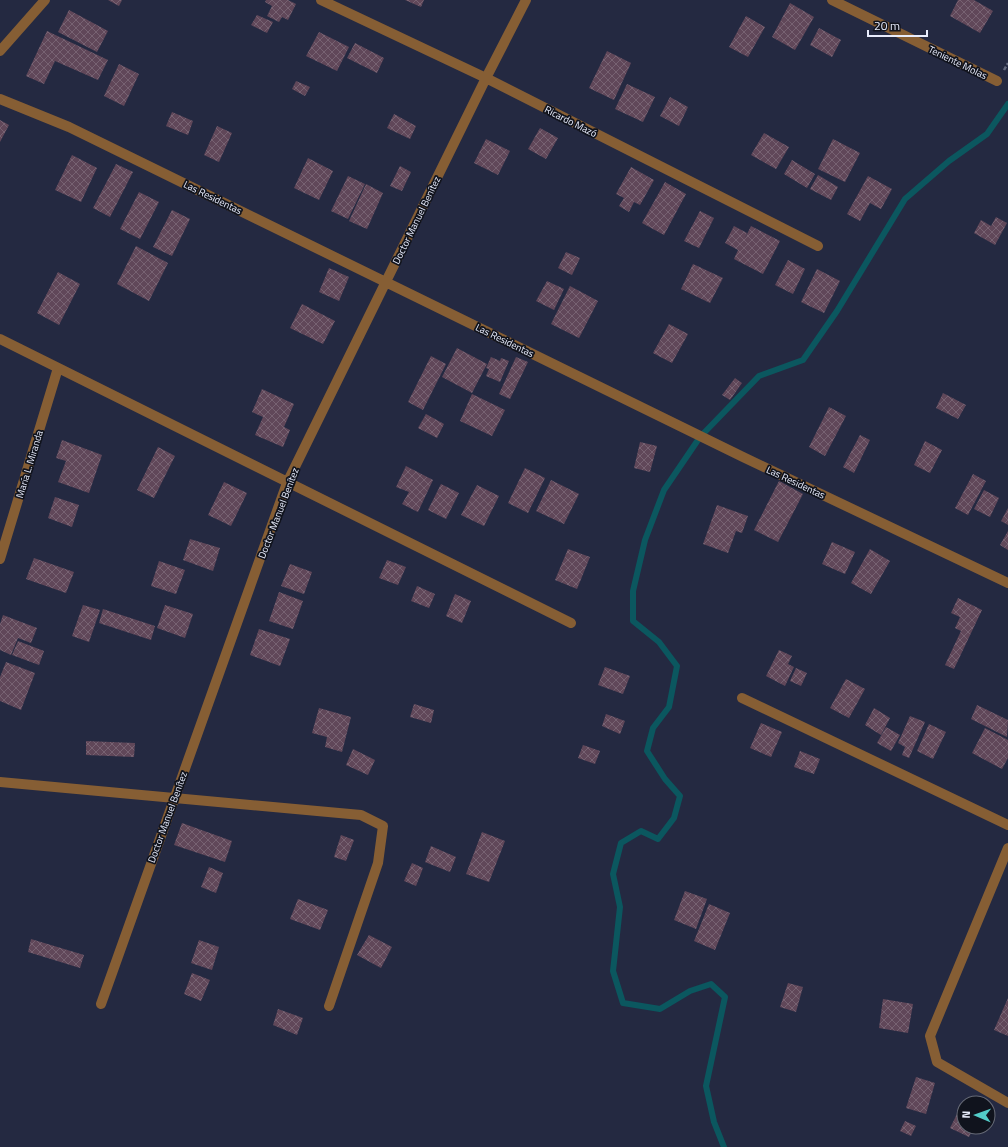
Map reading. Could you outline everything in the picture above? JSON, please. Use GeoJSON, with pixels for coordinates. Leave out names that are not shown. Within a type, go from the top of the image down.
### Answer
{"type":"FeatureCollection","features":[{"type":"Feature","properties":{"kind":"street"},"geometry":{"type":"LineString","coordinates":[[0,52],[46,0]]}},
{"type":"Feature","properties":{"kind":"street","name":"Ricardo Mazó"},"geometry":{"type":"LineString","coordinates":[[321,0],[486,78],[818,246]]}},
{"type":"Feature","properties":{"kind":"street","name":"Doctor Manuel Benítez"},"geometry":{"type":"LineString","coordinates":[[101,1004],[287,483],[486,78],[526,0]]}},
{"type":"Feature","properties":{"kind":"street","name":"Teniente Molas"},"geometry":{"type":"LineString","coordinates":[[832,0],[997,81]]}},
{"type":"Feature","properties":{"kind":"street","name":"Las Residentas"},"geometry":{"type":"LineString","coordinates":[[0,99],[69,127],[743,457],[1008,583]]}},
{"type":"Feature","properties":{"kind":"street"},"geometry":{"type":"LineString","coordinates":[[0,339],[571,623]]}},
{"type":"Feature","properties":{"kind":"street","name":"María L. Miranda"},"geometry":{"type":"LineString","coordinates":[[0,559],[58,368]]}},
{"type":"Feature","properties":{"kind":"street"},"geometry":{"type":"LineString","coordinates":[[742,698],[1008,825]]}},
{"type":"Feature","properties":{"kind":"street"},"geometry":{"type":"LineString","coordinates":[[0,782],[361,815],[383,826],[378,863],[329,1006]]}},
{"type":"Feature","properties":{"kind":"street"},"geometry":{"type":"LineString","coordinates":[[1008,848],[930,1036],[937,1062],[1008,1103]]}},
{"type":"Feature","properties":{"kind":"building"},"geometry":{"type":"Polygon","coordinates":[[[108,0],[122,0],[119,6],[108,0]]]}},
{"type":"Feature","properties":{"kind":"building"},"geometry":{"type":"Polygon","coordinates":[[[266,0],[288,0],[296,4],[288,20],[282,17],[279,22],[267,16],[272,6],[265,2],[266,0]]]}},
{"type":"Feature","properties":{"kind":"building"},"geometry":{"type":"Polygon","coordinates":[[[405,0],[424,0],[421,7],[405,0]]]}},
{"type":"Feature","properties":{"kind":"building"},"geometry":{"type":"Polygon","coordinates":[[[958,0],[974,0],[993,11],[980,33],[950,16],[958,0]]]}},
{"type":"Feature","properties":{"kind":"building"},"geometry":{"type":"Polygon","coordinates":[[[790,3],[814,17],[795,50],[772,37],[790,3]]]}},
{"type":"Feature","properties":{"kind":"building"},"geometry":{"type":"Polygon","coordinates":[[[69,10],[108,31],[97,52],[58,32],[69,10]]]}},
{"type":"Feature","properties":{"kind":"building"},"geometry":{"type":"Polygon","coordinates":[[[257,15],[273,22],[267,33],[251,25],[257,15]]]}},
{"type":"Feature","properties":{"kind":"building"},"geometry":{"type":"Polygon","coordinates":[[[746,16],[765,27],[748,57],[729,47],[746,16]]]}},
{"type":"Feature","properties":{"kind":"building"},"geometry":{"type":"Polygon","coordinates":[[[819,28],[841,40],[832,57],[810,45],[819,28]]]}},
{"type":"Feature","properties":{"kind":"building"},"geometry":{"type":"Polygon","coordinates":[[[47,31],[108,60],[98,80],[55,61],[44,84],[26,76],[47,31]]]}},
{"type":"Feature","properties":{"kind":"building"},"geometry":{"type":"Polygon","coordinates":[[[319,32],[349,47],[337,71],[306,56],[319,32]]]}},
{"type":"Feature","properties":{"kind":"building"},"geometry":{"type":"Polygon","coordinates":[[[355,43],[384,58],[377,73],[347,58],[355,43]]]}},
{"type":"Feature","properties":{"kind":"building"},"geometry":{"type":"Polygon","coordinates":[[[607,51],[631,63],[614,100],[589,88],[607,51]]]}},
{"type":"Feature","properties":{"kind":"building"},"geometry":{"type":"Polygon","coordinates":[[[119,64],[139,74],[124,106],[104,96],[119,64]]]}},
{"type":"Feature","properties":{"kind":"building"},"geometry":{"type":"Polygon","coordinates":[[[296,81],[310,87],[305,96],[292,89],[296,81]]]}},
{"type":"Feature","properties":{"kind":"building"},"geometry":{"type":"Polygon","coordinates":[[[627,84],[655,97],[643,122],[615,109],[627,84]]]}},
{"type":"Feature","properties":{"kind":"building"},"geometry":{"type":"Polygon","coordinates":[[[670,97],[688,107],[679,126],[660,116],[670,97]]]}},
{"type":"Feature","properties":{"kind":"building"},"geometry":{"type":"Polygon","coordinates":[[[172,112],[193,121],[188,135],[166,126],[172,112]]]}},
{"type":"Feature","properties":{"kind":"building"},"geometry":{"type":"Polygon","coordinates":[[[394,114],[416,126],[410,139],[387,128],[394,114]]]}},
{"type":"Feature","properties":{"kind":"building"},"geometry":{"type":"Polygon","coordinates":[[[0,120],[9,125],[0,142],[0,120]]]}},
{"type":"Feature","properties":{"kind":"building"},"geometry":{"type":"Polygon","coordinates":[[[217,126],[232,133],[219,162],[204,155],[217,126]]]}},
{"type":"Feature","properties":{"kind":"building"},"geometry":{"type":"Polygon","coordinates":[[[540,128],[558,138],[546,159],[528,149],[540,128]]]}},
{"type":"Feature","properties":{"kind":"building"},"geometry":{"type":"Polygon","coordinates":[[[764,133],[789,147],[776,169],[751,155],[764,133]]]}},
{"type":"Feature","properties":{"kind":"building"},"geometry":{"type":"Polygon","coordinates":[[[486,139],[510,151],[498,175],[474,163],[486,139]]]}},
{"type":"Feature","properties":{"kind":"building"},"geometry":{"type":"Polygon","coordinates":[[[833,139],[860,153],[845,182],[818,169],[833,139]]]}},
{"type":"Feature","properties":{"kind":"building"},"geometry":{"type":"Polygon","coordinates":[[[72,155],[97,168],[81,202],[55,190],[72,155]]]}},
{"type":"Feature","properties":{"kind":"building"},"geometry":{"type":"Polygon","coordinates":[[[308,158],[333,171],[319,200],[294,188],[308,158]]]}},
{"type":"Feature","properties":{"kind":"building"},"geometry":{"type":"Polygon","coordinates":[[[792,160],[815,174],[807,188],[784,174],[792,160]]]}},
{"type":"Feature","properties":{"kind":"building"},"geometry":{"type":"Polygon","coordinates":[[[116,164],[133,172],[110,217],[93,208],[116,164]]]}},
{"type":"Feature","properties":{"kind":"building"},"geometry":{"type":"Polygon","coordinates":[[[400,166],[411,172],[402,191],[390,186],[400,166]]]}},
{"type":"Feature","properties":{"kind":"building"},"geometry":{"type":"Polygon","coordinates":[[[631,167],[654,180],[640,205],[634,202],[629,212],[619,206],[624,198],[616,194],[631,167]]]}},
{"type":"Feature","properties":{"kind":"building"},"geometry":{"type":"Polygon","coordinates":[[[818,175],[838,187],[831,200],[810,189],[818,175]]]}},
{"type":"Feature","properties":{"kind":"building"},"geometry":{"type":"Polygon","coordinates":[[[348,176],[365,184],[348,219],[331,211],[348,176]]]}},
{"type":"Feature","properties":{"kind":"building"},"geometry":{"type":"Polygon","coordinates":[[[868,176],[892,189],[881,209],[870,203],[860,221],[847,214],[868,176]]]}},
{"type":"Feature","properties":{"kind":"building"},"geometry":{"type":"Polygon","coordinates":[[[665,182],[686,194],[664,235],[642,223],[665,182]]]}},
{"type":"Feature","properties":{"kind":"building"},"geometry":{"type":"Polygon","coordinates":[[[366,184],[383,193],[367,229],[349,221],[366,184]]]}},
{"type":"Feature","properties":{"kind":"building"},"geometry":{"type":"Polygon","coordinates":[[[139,192],[159,202],[140,239],[120,229],[139,192]]]}},
{"type":"Feature","properties":{"kind":"building"},"geometry":{"type":"Polygon","coordinates":[[[172,210],[190,219],[172,256],[153,247],[172,210]]]}},
{"type":"Feature","properties":{"kind":"building"},"geometry":{"type":"Polygon","coordinates":[[[700,211],[714,218],[699,248],[684,241],[700,211]]]}},
{"type":"Feature","properties":{"kind":"building"},"geometry":{"type":"Polygon","coordinates":[[[996,217],[1007,223],[995,245],[974,233],[981,220],[991,226],[996,217]]]}},
{"type":"Feature","properties":{"kind":"building"},"geometry":{"type":"Polygon","coordinates":[[[734,226],[747,233],[745,238],[751,226],[780,241],[763,274],[734,259],[738,250],[725,243],[734,226]]]}},
{"type":"Feature","properties":{"kind":"building"},"geometry":{"type":"Polygon","coordinates":[[[136,246],[168,263],[149,301],[117,284],[136,246]]]}},
{"type":"Feature","properties":{"kind":"building"},"geometry":{"type":"Polygon","coordinates":[[[566,252],[580,258],[572,275],[558,268],[566,252]]]}},
{"type":"Feature","properties":{"kind":"building"},"geometry":{"type":"Polygon","coordinates":[[[788,260],[805,269],[793,294],[775,285],[788,260]]]}},
{"type":"Feature","properties":{"kind":"building"},"geometry":{"type":"Polygon","coordinates":[[[693,264],[723,278],[710,303],[681,289],[693,264]]]}},
{"type":"Feature","properties":{"kind":"building"},"geometry":{"type":"Polygon","coordinates":[[[329,268],[349,277],[339,301],[319,292],[329,268]]]}},
{"type":"Feature","properties":{"kind":"building"},"geometry":{"type":"Polygon","coordinates":[[[817,269],[840,281],[824,313],[801,302],[817,269]]]}},
{"type":"Feature","properties":{"kind":"building"},"geometry":{"type":"Polygon","coordinates":[[[58,272],[80,284],[59,325],[37,313],[58,272]]]}},
{"type":"Feature","properties":{"kind":"building"},"geometry":{"type":"Polygon","coordinates":[[[547,281],[564,289],[554,310],[536,301],[547,281]]]}},
{"type":"Feature","properties":{"kind":"building"},"geometry":{"type":"Polygon","coordinates":[[[570,286],[598,301],[579,338],[551,324],[570,286]]]}},
{"type":"Feature","properties":{"kind":"building"},"geometry":{"type":"Polygon","coordinates":[[[302,304],[335,321],[323,344],[290,328],[302,304]]]}},
{"type":"Feature","properties":{"kind":"building"},"geometry":{"type":"Polygon","coordinates":[[[669,324],[688,334],[672,363],[653,353],[669,324]]]}},
{"type":"Feature","properties":{"kind":"building"},"geometry":{"type":"Polygon","coordinates":[[[457,348],[487,364],[472,393],[442,377],[457,348]]]}},
{"type":"Feature","properties":{"kind":"building"},"geometry":{"type":"Polygon","coordinates":[[[431,356],[446,364],[423,410],[408,402],[431,356]]]}},
{"type":"Feature","properties":{"kind":"building"},"geometry":{"type":"Polygon","coordinates":[[[491,357],[500,361],[501,358],[509,361],[500,382],[486,376],[489,369],[486,368],[491,357]]]}},
{"type":"Feature","properties":{"kind":"building"},"geometry":{"type":"Polygon","coordinates":[[[516,357],[528,362],[510,399],[499,394],[516,357]]]}},
{"type":"Feature","properties":{"kind":"building"},"geometry":{"type":"Polygon","coordinates":[[[735,378],[742,383],[730,400],[722,395],[735,378]]]}},
{"type":"Feature","properties":{"kind":"building"},"geometry":{"type":"Polygon","coordinates":[[[262,389],[294,404],[284,427],[290,430],[283,447],[255,435],[263,417],[252,412],[262,389]]]}},
{"type":"Feature","properties":{"kind":"building"},"geometry":{"type":"Polygon","coordinates":[[[943,393],[966,405],[958,419],[936,408],[943,393]]]}},
{"type":"Feature","properties":{"kind":"building"},"geometry":{"type":"Polygon","coordinates":[[[472,394],[505,410],[492,436],[460,421],[472,394]]]}},
{"type":"Feature","properties":{"kind":"building"},"geometry":{"type":"Polygon","coordinates":[[[829,407],[846,416],[825,456],[809,447],[829,407]]]}},
{"type":"Feature","properties":{"kind":"building"},"geometry":{"type":"Polygon","coordinates":[[[426,414],[444,424],[437,438],[418,428],[426,414]]]}},
{"type":"Feature","properties":{"kind":"building"},"geometry":{"type":"Polygon","coordinates":[[[860,435],[870,440],[854,473],[843,467],[860,435]]]}},
{"type":"Feature","properties":{"kind":"building"},"geometry":{"type":"Polygon","coordinates":[[[62,440],[102,455],[89,493],[58,482],[66,461],[56,458],[62,440]]]}},
{"type":"Feature","properties":{"kind":"building"},"geometry":{"type":"Polygon","coordinates":[[[925,441],[942,450],[930,473],[914,465],[925,441]]]}},
{"type":"Feature","properties":{"kind":"building"},"geometry":{"type":"Polygon","coordinates":[[[640,442],[657,446],[650,472],[634,468],[640,442]]]}},
{"type":"Feature","properties":{"kind":"building"},"geometry":{"type":"Polygon","coordinates":[[[158,447],[175,456],[154,498],[137,490],[158,447]]]}},
{"type":"Feature","properties":{"kind":"building"},"geometry":{"type":"Polygon","coordinates":[[[406,466],[433,480],[418,512],[402,504],[409,492],[396,487],[406,466]]]}},
{"type":"Feature","properties":{"kind":"building"},"geometry":{"type":"Polygon","coordinates":[[[525,468],[545,478],[528,513],[508,503],[525,468]]]}},
{"type":"Feature","properties":{"kind":"building"},"geometry":{"type":"Polygon","coordinates":[[[973,474],[986,481],[968,515],[955,508],[973,474]]]}},
{"type":"Feature","properties":{"kind":"building"},"geometry":{"type":"Polygon","coordinates":[[[551,480],[579,494],[564,524],[536,511],[551,480]]]}},
{"type":"Feature","properties":{"kind":"building"},"geometry":{"type":"Polygon","coordinates":[[[779,481],[803,494],[778,542],[754,530],[779,481]]]}},
{"type":"Feature","properties":{"kind":"building"},"geometry":{"type":"Polygon","coordinates":[[[224,482],[247,493],[231,526],[208,515],[224,482]]]}},
{"type":"Feature","properties":{"kind":"building"},"geometry":{"type":"Polygon","coordinates":[[[441,484],[459,493],[446,519],[428,510],[441,484]]]}},
{"type":"Feature","properties":{"kind":"building"},"geometry":{"type":"Polygon","coordinates":[[[477,485],[499,496],[484,526],[461,515],[477,485]]]}},
{"type":"Feature","properties":{"kind":"building"},"geometry":{"type":"Polygon","coordinates":[[[984,490],[999,498],[990,517],[974,509],[984,490]]]}},
{"type":"Feature","properties":{"kind":"building"},"geometry":{"type":"Polygon","coordinates":[[[55,497],[79,505],[72,527],[48,518],[55,497]]]}},
{"type":"Feature","properties":{"kind":"building"},"geometry":{"type":"Polygon","coordinates":[[[717,505],[748,516],[742,533],[736,531],[728,553],[703,544],[717,505]]]}},
{"type":"Feature","properties":{"kind":"building"},"geometry":{"type":"Polygon","coordinates":[[[1008,508],[1008,525],[1001,521],[1008,508]]]}},
{"type":"Feature","properties":{"kind":"building"},"geometry":{"type":"Polygon","coordinates":[[[1008,531],[1008,550],[1000,545],[1008,531]]]}},
{"type":"Feature","properties":{"kind":"building"},"geometry":{"type":"Polygon","coordinates":[[[190,539],[220,548],[213,571],[183,560],[190,539]]]}},
{"type":"Feature","properties":{"kind":"building"},"geometry":{"type":"Polygon","coordinates":[[[832,542],[855,552],[845,574],[822,564],[832,542]]]}},
{"type":"Feature","properties":{"kind":"building"},"geometry":{"type":"Polygon","coordinates":[[[568,549],[590,557],[577,589],[555,580],[568,549]]]}},
{"type":"Feature","properties":{"kind":"building"},"geometry":{"type":"Polygon","coordinates":[[[870,549],[890,561],[871,594],[851,583],[870,549]]]}},
{"type":"Feature","properties":{"kind":"building"},"geometry":{"type":"Polygon","coordinates":[[[34,558],[74,572],[66,593],[26,579],[34,558]]]}},
{"type":"Feature","properties":{"kind":"building"},"geometry":{"type":"Polygon","coordinates":[[[387,560],[406,567],[398,585],[379,578],[387,560]]]}},
{"type":"Feature","properties":{"kind":"building"},"geometry":{"type":"Polygon","coordinates":[[[159,561],[185,570],[176,594],[151,586],[159,561]]]}},
{"type":"Feature","properties":{"kind":"building"},"geometry":{"type":"Polygon","coordinates":[[[290,564],[312,572],[304,594],[281,586],[290,564]]]}},
{"type":"Feature","properties":{"kind":"building"},"geometry":{"type":"Polygon","coordinates":[[[417,586],[435,594],[429,608],[411,601],[417,586]]]}},
{"type":"Feature","properties":{"kind":"building"},"geometry":{"type":"Polygon","coordinates":[[[279,592],[303,601],[293,629],[269,621],[279,592]]]}},
{"type":"Feature","properties":{"kind":"building"},"geometry":{"type":"Polygon","coordinates":[[[455,594],[471,601],[462,623],[446,616],[455,594]]]}},
{"type":"Feature","properties":{"kind":"building"},"geometry":{"type":"Polygon","coordinates":[[[958,598],[982,610],[954,669],[945,665],[961,631],[955,628],[960,617],[951,613],[958,598]]]}},
{"type":"Feature","properties":{"kind":"building"},"geometry":{"type":"Polygon","coordinates":[[[83,605],[100,610],[89,642],[72,636],[83,605]]]}},
{"type":"Feature","properties":{"kind":"building"},"geometry":{"type":"Polygon","coordinates":[[[165,605],[193,614],[185,638],[157,628],[165,605]]]}},
{"type":"Feature","properties":{"kind":"building"},"geometry":{"type":"Polygon","coordinates":[[[103,609],[155,626],[151,640],[99,623],[103,609]]]}},
{"type":"Feature","properties":{"kind":"building"},"geometry":{"type":"Polygon","coordinates":[[[3,615],[37,628],[31,643],[18,638],[11,655],[0,650],[0,624],[3,615]]]}},
{"type":"Feature","properties":{"kind":"building"},"geometry":{"type":"Polygon","coordinates":[[[259,629],[290,639],[280,666],[250,655],[259,629]]]}},
{"type":"Feature","properties":{"kind":"building"},"geometry":{"type":"Polygon","coordinates":[[[18,641],[44,651],[39,665],[12,655],[18,641]]]}},
{"type":"Feature","properties":{"kind":"building"},"geometry":{"type":"Polygon","coordinates":[[[779,650],[792,656],[788,664],[794,667],[785,686],[766,676],[779,650]]]}},
{"type":"Feature","properties":{"kind":"building"},"geometry":{"type":"Polygon","coordinates":[[[6,662],[35,673],[21,710],[0,701],[0,677],[6,662]]]}},
{"type":"Feature","properties":{"kind":"building"},"geometry":{"type":"Polygon","coordinates":[[[605,667],[630,676],[623,694],[598,685],[605,667]]]}},
{"type":"Feature","properties":{"kind":"building"},"geometry":{"type":"Polygon","coordinates":[[[796,668],[807,673],[801,686],[790,681],[796,668]]]}},
{"type":"Feature","properties":{"kind":"building"},"geometry":{"type":"Polygon","coordinates":[[[846,679],[865,689],[849,718],[830,708],[846,679]]]}},
{"type":"Feature","properties":{"kind":"building"},"geometry":{"type":"Polygon","coordinates":[[[414,704],[434,710],[431,723],[410,717],[414,704]]]}},
{"type":"Feature","properties":{"kind":"building"},"geometry":{"type":"Polygon","coordinates":[[[977,705],[1008,720],[1007,737],[971,719],[977,705]]]}},
{"type":"Feature","properties":{"kind":"building"},"geometry":{"type":"Polygon","coordinates":[[[319,708],[351,717],[342,752],[325,747],[327,737],[312,733],[319,708]]]}},
{"type":"Feature","properties":{"kind":"building"},"geometry":{"type":"Polygon","coordinates":[[[874,708],[890,718],[881,735],[865,725],[874,708]]]}},
{"type":"Feature","properties":{"kind":"building"},"geometry":{"type":"Polygon","coordinates":[[[606,714],[625,721],[620,734],[602,726],[606,714]]]}},
{"type":"Feature","properties":{"kind":"building"},"geometry":{"type":"Polygon","coordinates":[[[910,716],[925,722],[909,758],[902,755],[905,747],[898,743],[910,716]]]}},
{"type":"Feature","properties":{"kind":"building"},"geometry":{"type":"Polygon","coordinates":[[[761,723],[782,732],[771,757],[750,748],[761,723]]]}},
{"type":"Feature","properties":{"kind":"building"},"geometry":{"type":"Polygon","coordinates":[[[929,724],[946,732],[933,759],[917,751],[929,724]]]}},
{"type":"Feature","properties":{"kind":"building"},"geometry":{"type":"Polygon","coordinates":[[[886,727],[900,735],[891,751],[877,743],[886,727]]]}},
{"type":"Feature","properties":{"kind":"building"},"geometry":{"type":"Polygon","coordinates":[[[985,728],[1008,740],[1008,758],[1002,769],[972,753],[985,728]]]}},
{"type":"Feature","properties":{"kind":"building"},"geometry":{"type":"Polygon","coordinates":[[[86,741],[135,743],[134,757],[86,755],[86,741]]]}},
{"type":"Feature","properties":{"kind":"building"},"geometry":{"type":"Polygon","coordinates":[[[583,745],[600,751],[595,764],[578,758],[583,745]]]}},
{"type":"Feature","properties":{"kind":"building"},"geometry":{"type":"Polygon","coordinates":[[[353,749],[375,760],[368,775],[346,765],[353,749]]]}},
{"type":"Feature","properties":{"kind":"building"},"geometry":{"type":"Polygon","coordinates":[[[800,751],[820,759],[814,774],[794,767],[800,751]]]}},
{"type":"Feature","properties":{"kind":"building"},"geometry":{"type":"Polygon","coordinates":[[[182,823],[232,841],[225,862],[174,845],[182,823]]]}},
{"type":"Feature","properties":{"kind":"building"},"geometry":{"type":"Polygon","coordinates":[[[482,832],[505,841],[489,882],[466,874],[482,832]]]}},
{"type":"Feature","properties":{"kind":"building"},"geometry":{"type":"Polygon","coordinates":[[[341,835],[354,840],[346,861],[334,857],[341,835]]]}},
{"type":"Feature","properties":{"kind":"building"},"geometry":{"type":"Polygon","coordinates":[[[431,846],[456,857],[450,872],[425,862],[431,846]]]}},
{"type":"Feature","properties":{"kind":"building"},"geometry":{"type":"Polygon","coordinates":[[[412,863],[423,868],[416,886],[404,881],[412,863]]]}},
{"type":"Feature","properties":{"kind":"building"},"geometry":{"type":"Polygon","coordinates":[[[209,867],[223,873],[216,893],[201,887],[209,867]]]}},
{"type":"Feature","properties":{"kind":"building"},"geometry":{"type":"Polygon","coordinates":[[[685,891],[707,899],[696,929],[674,920],[685,891]]]}},
{"type":"Feature","properties":{"kind":"building"},"geometry":{"type":"Polygon","coordinates":[[[298,899],[328,910],[320,930],[290,919],[298,899]]]}},
{"type":"Feature","properties":{"kind":"building"},"geometry":{"type":"Polygon","coordinates":[[[709,904],[730,913],[715,950],[694,941],[709,904]]]}},
{"type":"Feature","properties":{"kind":"building"},"geometry":{"type":"Polygon","coordinates":[[[369,935],[392,947],[381,968],[357,955],[369,935]]]}},
{"type":"Feature","properties":{"kind":"building"},"geometry":{"type":"Polygon","coordinates":[[[31,939],[84,955],[80,968],[28,952],[31,939]]]}},
{"type":"Feature","properties":{"kind":"building"},"geometry":{"type":"Polygon","coordinates":[[[199,940],[219,947],[212,970],[191,963],[199,940]]]}},
{"type":"Feature","properties":{"kind":"building"},"geometry":{"type":"Polygon","coordinates":[[[192,973],[210,980],[201,1001],[184,994],[192,973]]]}},
{"type":"Feature","properties":{"kind":"building"},"geometry":{"type":"Polygon","coordinates":[[[788,983],[803,987],[796,1012],[780,1007],[788,983]]]}},
{"type":"Feature","properties":{"kind":"building"},"geometry":{"type":"Polygon","coordinates":[[[1008,998],[1008,1036],[994,1030],[1008,998]]]}},
{"type":"Feature","properties":{"kind":"building"},"geometry":{"type":"Polygon","coordinates":[[[883,999],[913,1004],[908,1033],[879,1028],[883,999]]]}},
{"type":"Feature","properties":{"kind":"building"},"geometry":{"type":"Polygon","coordinates":[[[278,1009],[303,1018],[297,1035],[273,1025],[278,1009]]]}},
{"type":"Feature","properties":{"kind":"building"},"geometry":{"type":"Polygon","coordinates":[[[916,1077],[935,1083],[926,1114],[906,1108],[916,1077]]]}},
{"type":"Feature","properties":{"kind":"building"},"geometry":{"type":"Polygon","coordinates":[[[956,1116],[956,1131],[950,1128],[956,1116]]]}},
{"type":"Feature","properties":{"kind":"building"},"geometry":{"type":"Polygon","coordinates":[[[905,1121],[916,1126],[911,1136],[900,1131],[905,1121]]]}},
{"type":"Feature","properties":{"kind":"waterway"},"geometry":{"type":"LineString","coordinates":[[724,1147],[714,1122],[706,1086],[725,997],[711,984],[690,991],[660,1009],[623,1003],[613,971],[620,907],[613,874],[621,843],[641,831],[658,839],[674,818],[680,796],[665,779],[647,751],[653,728],[669,707],[677,666],[659,642],[633,621],[633,591],[645,540],[664,490],[700,437],[759,376],[803,360],[837,311],[905,199],[949,161],[987,134],[1008,104]]}}]}
